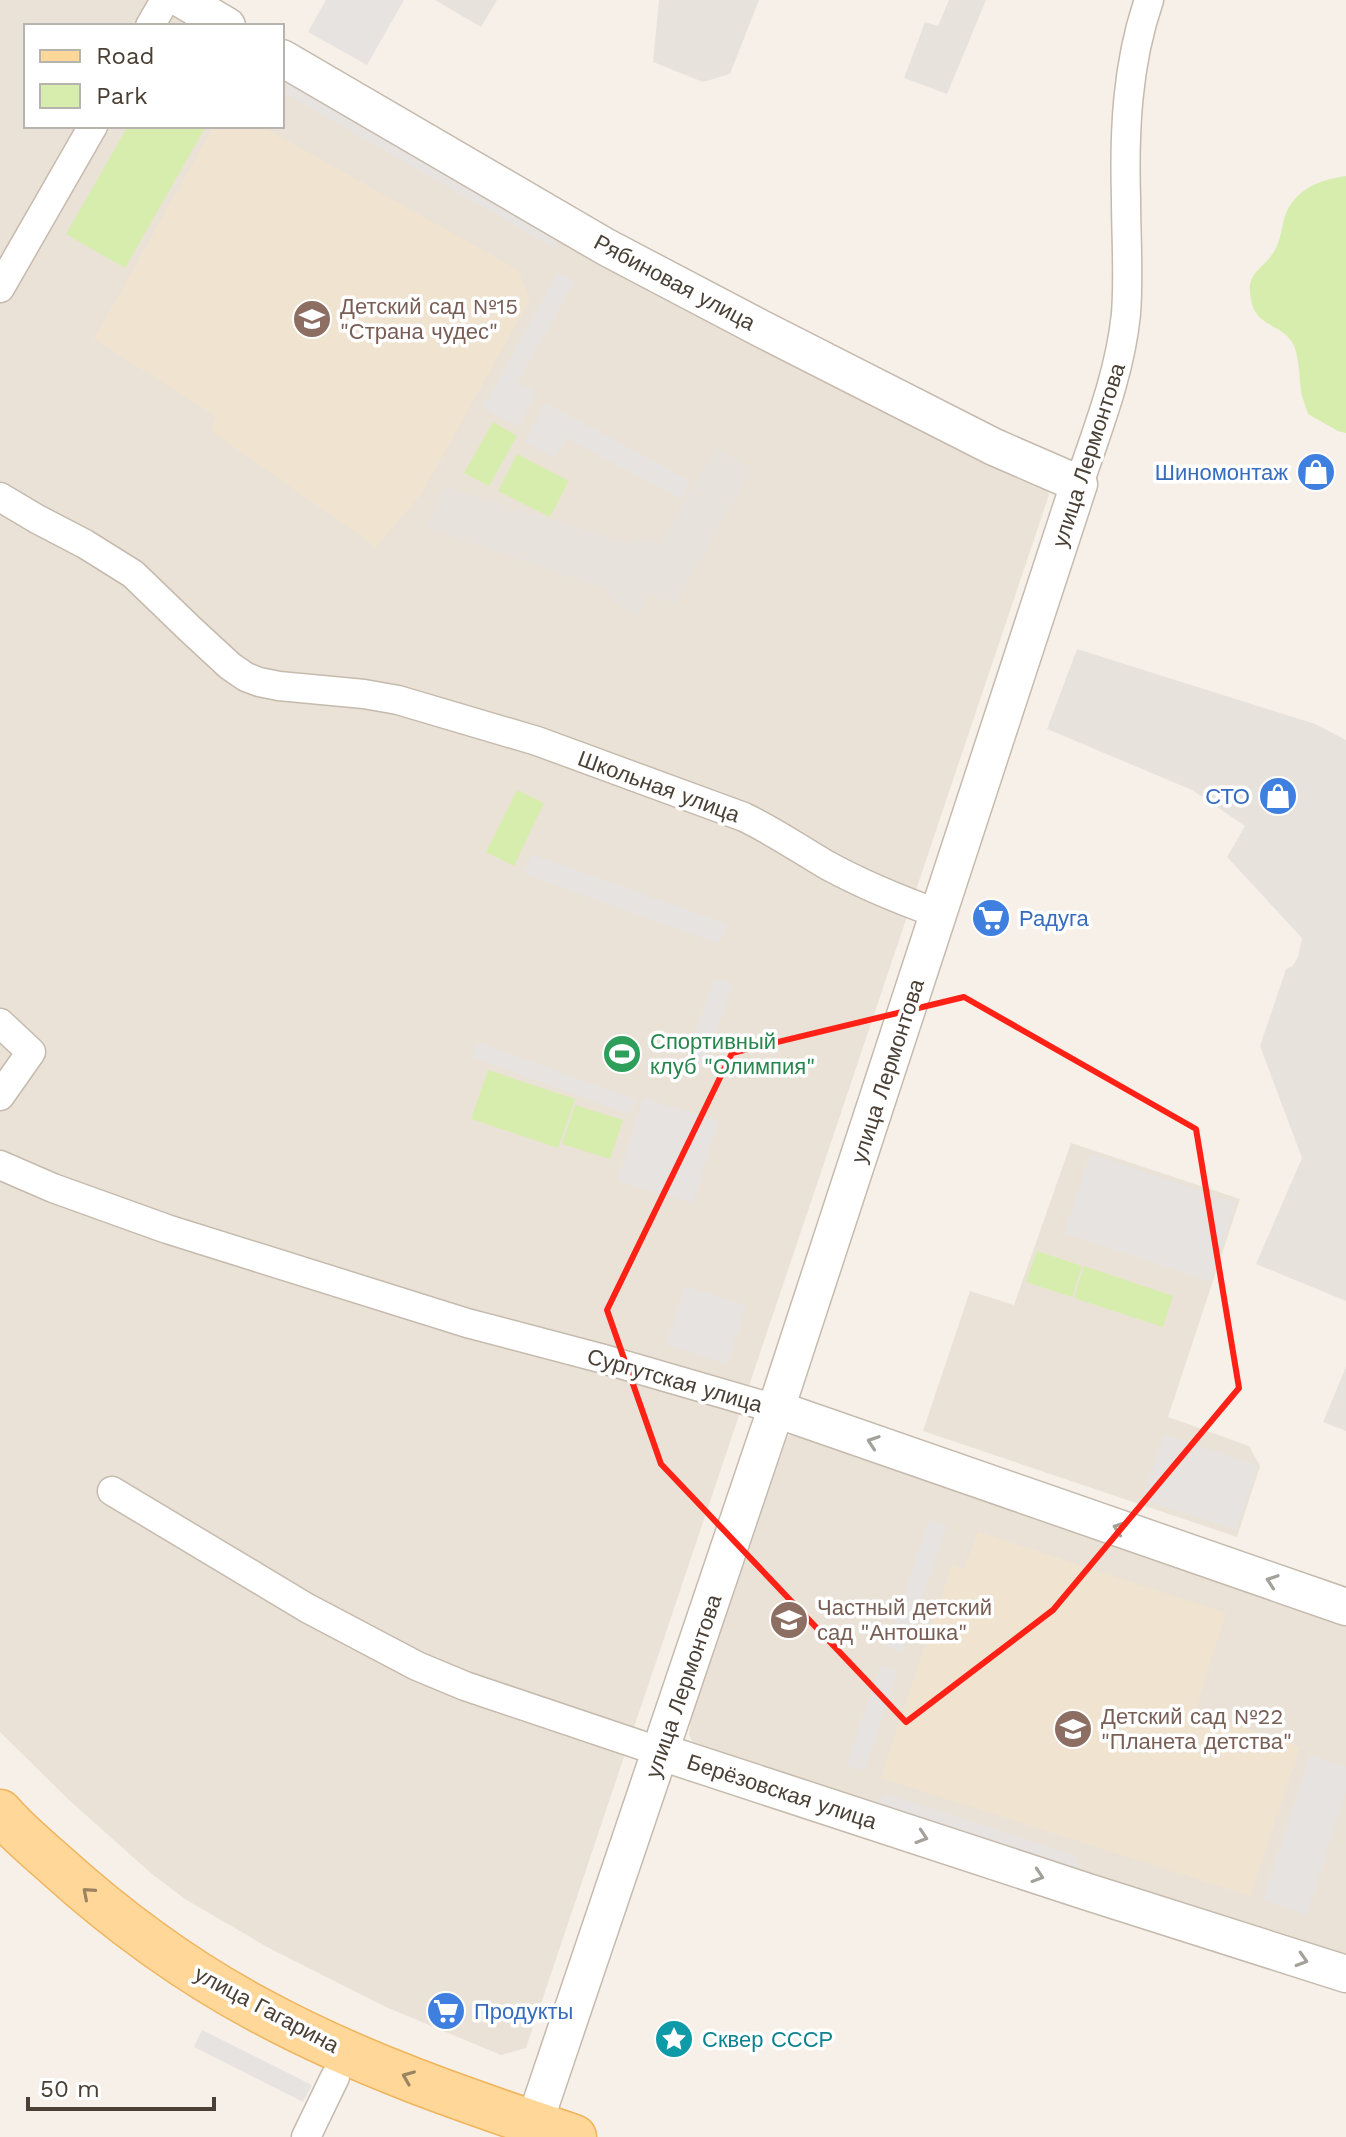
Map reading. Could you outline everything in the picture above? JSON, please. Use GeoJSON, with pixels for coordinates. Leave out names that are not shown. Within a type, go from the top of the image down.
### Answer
{"type":"FeatureCollection","features":[{"type":"Feature","properties":{"kind":"main road","name":"улица Гагарина"},"geometry":{"type":"LineString","coordinates":[[2,1828],[153,1944],[261,2011],[352,2054],[546,2133]]}},
{"type":"Feature","properties":{"kind":"main road","name":"улица Гагарина"},"geometry":{"type":"LineString","coordinates":[[2,1828],[59,1906],[138,1967],[200,2007],[248,2035],[335,2077],[487,2137]]}},
{"type":"Feature","properties":{"kind":"street"},"geometry":{"type":"LineString","coordinates":[[151,24],[165,0]]}},
{"type":"Feature","properties":{"kind":"street"},"geometry":{"type":"LineString","coordinates":[[183,0],[224,24]]}},
{"type":"Feature","properties":{"kind":"street","name":"улица Лермонтова"},"geometry":{"type":"LineString","coordinates":[[546,2133],[661,1752],[1109,395],[1122,345],[1128,286],[1126,117],[1131,75],[1149,0]]}},
{"type":"Feature","properties":{"kind":"street","name":"Рябиновая улица"},"geometry":{"type":"LineString","coordinates":[[284,59],[606,247],[982,441],[1079,484]]}},
{"type":"Feature","properties":{"kind":"street"},"geometry":{"type":"LineString","coordinates":[[0,288],[92,128]]}},
{"type":"Feature","properties":{"kind":"street","name":"Школьная улица"},"geometry":{"type":"LineString","coordinates":[[0,497],[133,574],[210,648],[246,677],[279,686],[398,700],[537,741],[744,817],[774,831],[855,879],[939,914]]}},
{"type":"Feature","properties":{"kind":"street"},"geometry":{"type":"LineString","coordinates":[[0,1023],[31,1052],[0,1096]]}},
{"type":"Feature","properties":{"kind":"street","name":"Сургутская улица"},"geometry":{"type":"LineString","coordinates":[[0,1165],[53,1188],[167,1229],[452,1319],[776,1409],[1346,1607]]}},
{"type":"Feature","properties":{"kind":"street","name":"Берёзовская улица"},"geometry":{"type":"LineString","coordinates":[[112,1491],[307,1608],[417,1666],[465,1686],[1075,1888],[1346,1974]]}},
{"type":"Feature","properties":{"kind":"street"},"geometry":{"type":"LineString","coordinates":[[306,2137],[335,2077]]}},
{"type":"Feature","properties":{"kind":"highlighted area"},"geometry":{"type":"Polygon","coordinates":[[[964,997],[1196,1129],[1239,1388],[1053,1610],[906,1722],[661,1464],[607,1310],[732,1053],[964,997]]]}},
{"type":"Feature","properties":{"kind":"shaded area"},"geometry":{"type":"Polygon","coordinates":[[[0,0],[153,0],[195,24],[24,24],[24,128],[284,128],[284,75],[1046,486],[1049,495],[526,2048],[501,2055],[386,2007],[267,1947],[185,1899],[152,1874],[69,1800],[0,1732],[0,0]]]}},
{"type":"Feature","properties":{"kind":"shaded area"},"geometry":{"type":"Polygon","coordinates":[[[326,0],[404,0],[367,65],[308,32],[326,0]]]}},
{"type":"Feature","properties":{"kind":"shaded area"},"geometry":{"type":"Polygon","coordinates":[[[435,0],[497,0],[481,27],[435,0]]]}},
{"type":"Feature","properties":{"kind":"shaded area"},"geometry":{"type":"Polygon","coordinates":[[[659,0],[759,0],[730,74],[703,82],[653,62],[659,0]]]}},
{"type":"Feature","properties":{"kind":"shaded area"},"geometry":{"type":"Polygon","coordinates":[[[949,0],[986,0],[947,94],[904,78],[925,22],[938,26],[949,0]]]}},
{"type":"Feature","properties":{"kind":"shaded area"},"geometry":{"type":"Polygon","coordinates":[[[291,79],[563,234],[554,248],[284,90],[291,79]]]}},
{"type":"Feature","properties":{"kind":"shaded area","name":"Детский сад №15 \"Страна чудес\""},"geometry":{"type":"Polygon","coordinates":[[[213,128],[265,128],[518,270],[530,299],[421,494],[376,547],[210,430],[217,417],[94,339],[213,128]]]}},
{"type":"Feature","properties":{"kind":"shaded area"},"geometry":{"type":"Polygon","coordinates":[[[558,272],[574,281],[518,382],[536,393],[518,427],[483,408],[558,272]]]}},
{"type":"Feature","properties":{"kind":"shaded area"},"geometry":{"type":"Polygon","coordinates":[[[546,403],[690,481],[680,499],[567,438],[555,458],[525,442],[546,403]]]}},
{"type":"Feature","properties":{"kind":"shaded area"},"geometry":{"type":"Polygon","coordinates":[[[715,447],[752,469],[675,604],[648,595],[639,616],[620,609],[604,589],[427,528],[444,486],[635,545],[638,537],[660,543],[715,447]]]}},
{"type":"Feature","properties":{"kind":"shaded area"},"geometry":{"type":"Polygon","coordinates":[[[1077,649],[1315,724],[1346,740],[1346,1301],[1256,1264],[1302,1158],[1260,1046],[1286,969],[1293,966],[1298,957],[1302,938],[1227,857],[1245,826],[1192,790],[1047,729],[1077,649]]]}},
{"type":"Feature","properties":{"kind":"shaded area"},"geometry":{"type":"Polygon","coordinates":[[[531,854],[727,924],[719,944],[524,874],[531,854]]]}},
{"type":"Feature","properties":{"kind":"shaded area"},"geometry":{"type":"Polygon","coordinates":[[[714,978],[733,984],[705,1065],[686,1059],[714,978]]]}},
{"type":"Feature","properties":{"kind":"shaded area"},"geometry":{"type":"Polygon","coordinates":[[[478,1042],[636,1100],[631,1115],[472,1057],[478,1042]]]}},
{"type":"Feature","properties":{"kind":"shaded area"},"geometry":{"type":"Polygon","coordinates":[[[643,1098],[718,1121],[693,1203],[617,1181],[643,1098]]]}},
{"type":"Feature","properties":{"kind":"shaded area"},"geometry":{"type":"Polygon","coordinates":[[[1071,1143],[1240,1199],[1168,1417],[1249,1446],[1260,1466],[1237,1537],[923,1431],[970,1291],[1014,1305],[1071,1143]]]}},
{"type":"Feature","properties":{"kind":"shaded area"},"geometry":{"type":"Polygon","coordinates":[[[1090,1153],[1236,1203],[1210,1281],[1064,1233],[1090,1153]]]}},
{"type":"Feature","properties":{"kind":"shaded area"},"geometry":{"type":"Polygon","coordinates":[[[685,1286],[746,1305],[727,1364],[666,1345],[685,1286]]]}},
{"type":"Feature","properties":{"kind":"shaded area"},"geometry":{"type":"Polygon","coordinates":[[[1346,1367],[1346,1431],[1323,1422],[1346,1367]]]}},
{"type":"Feature","properties":{"kind":"shaded area"},"geometry":{"type":"Polygon","coordinates":[[[795,1432],[1346,1618],[1346,1960],[694,1745],[689,1735],[691,1718],[786,1440],[795,1432]]]}},
{"type":"Feature","properties":{"kind":"shaded area"},"geometry":{"type":"Polygon","coordinates":[[[1164,1434],[1258,1465],[1236,1530],[1142,1499],[1164,1434]]]}},
{"type":"Feature","properties":{"kind":"shaded area"},"geometry":{"type":"Polygon","coordinates":[[[929,1520],[947,1526],[904,1652],[887,1646],[929,1520]]]}},
{"type":"Feature","properties":{"kind":"shaded area","name":"Детский сад №22 \"Планета детства\""},"geometry":{"type":"Polygon","coordinates":[[[978,1532],[1226,1613],[1195,1711],[1300,1747],[1250,1896],[881,1778],[952,1565],[964,1569],[978,1532]]]}},
{"type":"Feature","properties":{"kind":"shaded area"},"geometry":{"type":"Polygon","coordinates":[[[880,1665],[898,1671],[864,1771],[846,1765],[880,1665]]]}},
{"type":"Feature","properties":{"kind":"shaded area"},"geometry":{"type":"Polygon","coordinates":[[[1310,1755],[1346,1767],[1346,1792],[1306,1915],[1263,1900],[1310,1755]]]}},
{"type":"Feature","properties":{"kind":"shaded area"},"geometry":{"type":"Polygon","coordinates":[[[886,1794],[1076,1856],[1083,1877],[868,1807],[886,1794]]]}},
{"type":"Feature","properties":{"kind":"shaded area"},"geometry":{"type":"Polygon","coordinates":[[[202,2030],[312,2085],[303,2102],[194,2047],[202,2030]]]}},
{"type":"Feature","properties":{"kind":"green space"},"geometry":{"type":"Polygon","coordinates":[[[127,128],[205,128],[125,268],[66,234],[127,128]]]}},
{"type":"Feature","properties":{"kind":"green space"},"geometry":{"type":"Polygon","coordinates":[[[1346,176],[1346,433],[1308,414],[1302,396],[1295,347],[1287,336],[1258,315],[1251,300],[1250,283],[1276,248],[1286,213],[1297,197],[1319,183],[1346,176]]]}},
{"type":"Feature","properties":{"kind":"green space"},"geometry":{"type":"Polygon","coordinates":[[[493,422],[517,436],[489,486],[464,473],[493,422]]]}},
{"type":"Feature","properties":{"kind":"green space"},"geometry":{"type":"Polygon","coordinates":[[[517,454],[569,481],[550,517],[498,491],[517,454]]]}},
{"type":"Feature","properties":{"kind":"green space"},"geometry":{"type":"Polygon","coordinates":[[[517,790],[544,803],[514,866],[486,852],[517,790]]]}},
{"type":"Feature","properties":{"kind":"green space"},"geometry":{"type":"Polygon","coordinates":[[[488,1070],[575,1099],[558,1148],[471,1119],[488,1070]]]}},
{"type":"Feature","properties":{"kind":"green space"},"geometry":{"type":"Polygon","coordinates":[[[575,1105],[623,1120],[610,1159],[562,1144],[575,1105]]]}},
{"type":"Feature","properties":{"kind":"green space"},"geometry":{"type":"Polygon","coordinates":[[[1037,1251],[1082,1266],[1072,1297],[1026,1282],[1037,1251]]]}},
{"type":"Feature","properties":{"kind":"green space"},"geometry":{"type":"Polygon","coordinates":[[[1084,1266],[1173,1296],[1163,1327],[1074,1298],[1084,1266]]]}},
{"type":"Feature","properties":{"kind":"place","name":"Детский сад №15 \"Страна чудес\""},"geometry":{"type":"Point","coordinates":[312,319]}},
{"type":"Feature","properties":{"kind":"place","name":"Шиномонтаж"},"geometry":{"type":"Point","coordinates":[1316,472]}},
{"type":"Feature","properties":{"kind":"place","name":"СТО"},"geometry":{"type":"Point","coordinates":[1278,796]}},
{"type":"Feature","properties":{"kind":"place","name":"Радуга"},"geometry":{"type":"Point","coordinates":[991,918]}},
{"type":"Feature","properties":{"kind":"place","name":"Спортивный клуб \"Олимпия\""},"geometry":{"type":"Point","coordinates":[622,1054]}},
{"type":"Feature","properties":{"kind":"place","name":"Частный детский сад \"Антошка\""},"geometry":{"type":"Point","coordinates":[789,1620]}},
{"type":"Feature","properties":{"kind":"place","name":"Детский сад №22 \"Планета детства\""},"geometry":{"type":"Point","coordinates":[1073,1729]}},
{"type":"Feature","properties":{"kind":"place","name":"Продукты"},"geometry":{"type":"Point","coordinates":[446,2011]}},
{"type":"Feature","properties":{"kind":"place","name":"Сквер СССР"},"geometry":{"type":"Point","coordinates":[674,2039]}}]}
